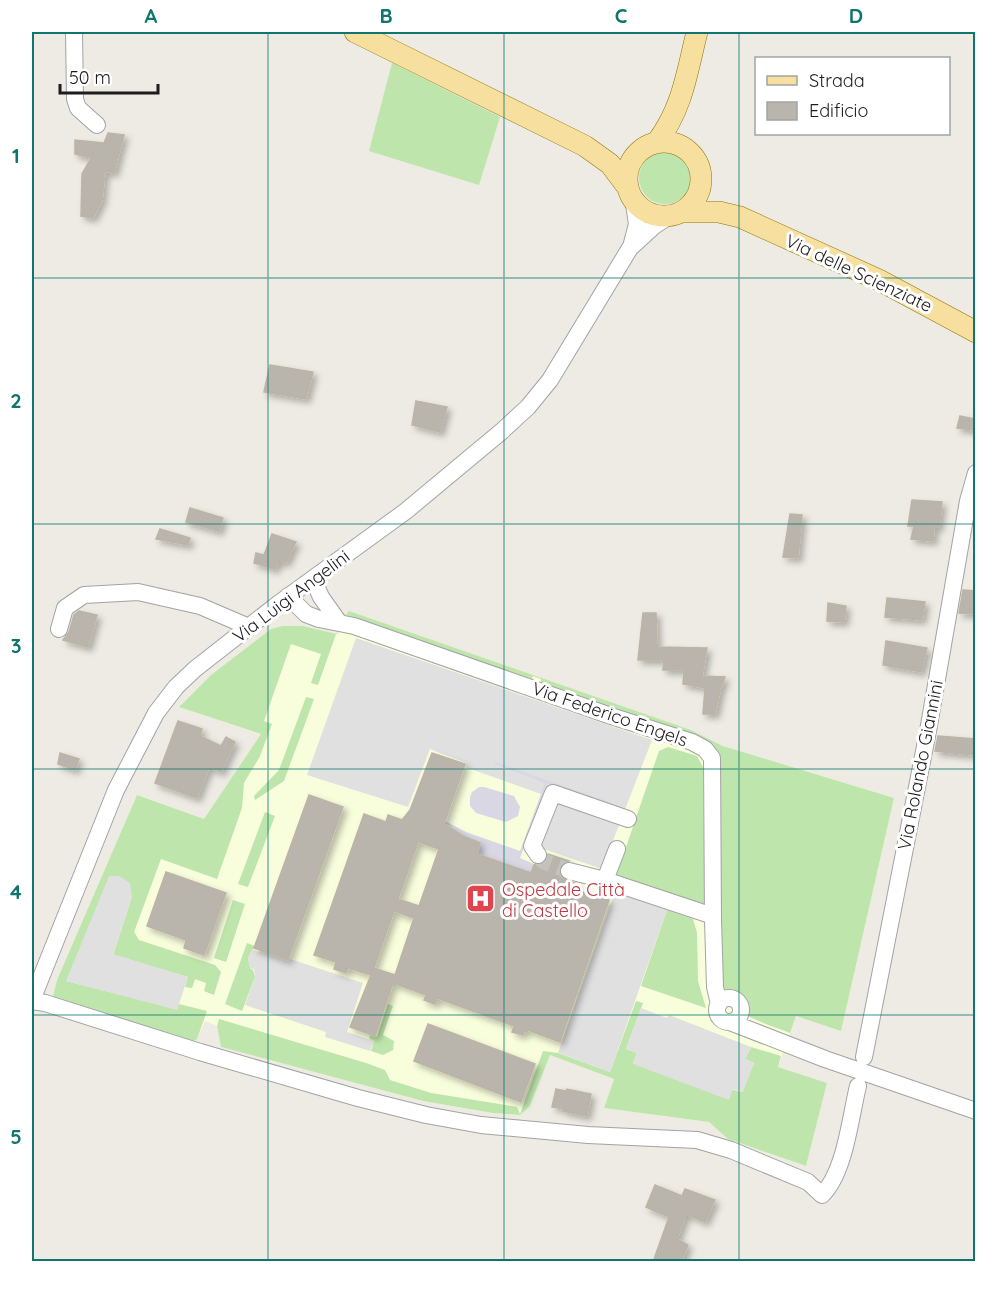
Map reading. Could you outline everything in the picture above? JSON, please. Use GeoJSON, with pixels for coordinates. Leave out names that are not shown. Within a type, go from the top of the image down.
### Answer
{"type":"FeatureCollection","features":[{"type":"Feature","properties":{"kind":"main road"},"geometry":{"type":"LineString","coordinates":[[355,32],[585,146],[610,164],[640,207],[649,213],[660,216],[677,213],[691,205],[698,195],[702,184],[697,160],[689,151],[674,142],[613,152],[585,146]]}},
{"type":"Feature","properties":{"kind":"main road"},"geometry":{"type":"LineString","coordinates":[[630,193],[627,177],[629,165],[635,155],[651,144],[669,126],[680,104],[697,32]]}},
{"type":"Feature","properties":{"kind":"main road"},"geometry":{"type":"LineString","coordinates":[[680,104],[689,151]]}},
{"type":"Feature","properties":{"kind":"main road","name":"Via delle Scienziate"},"geometry":{"type":"LineString","coordinates":[[701,172],[719,200],[740,218]]}},
{"type":"Feature","properties":{"kind":"main road","name":"Via delle Scienziate"},"geometry":{"type":"LineString","coordinates":[[677,213],[719,212],[740,218],[870,276],[975,332]]}},
{"type":"Feature","properties":{"kind":"street"},"geometry":{"type":"LineString","coordinates":[[74,32],[75,99],[78,108],[97,125]]}},
{"type":"Feature","properties":{"kind":"street","name":"Via Luigi Angelini"},"geometry":{"type":"LineString","coordinates":[[32,1000],[116,790],[156,713],[176,687],[195,669],[288,596],[406,511],[528,407],[550,380],[630,248],[637,224],[630,193]]}},
{"type":"Feature","properties":{"kind":"street","name":"Via Luigi Angelini"},"geometry":{"type":"LineString","coordinates":[[630,248],[654,226],[677,213]]}},
{"type":"Feature","properties":{"kind":"street"},"geometry":{"type":"LineString","coordinates":[[945,314],[975,338]]}},
{"type":"Feature","properties":{"kind":"street","name":"Via Rolando Giannini"},"geometry":{"type":"LineString","coordinates":[[864,1057],[928,731],[968,501],[975,473]]}},
{"type":"Feature","properties":{"kind":"street"},"geometry":{"type":"LineString","coordinates":[[313,579],[321,597],[338,621]]}},
{"type":"Feature","properties":{"kind":"street"},"geometry":{"type":"LineString","coordinates":[[59,629],[65,608],[84,595],[138,592],[200,606],[249,627]]}},
{"type":"Feature","properties":{"kind":"street","name":"Via Federico Engels"},"geometry":{"type":"LineString","coordinates":[[288,596],[306,614],[319,619],[338,621],[611,716],[692,741],[705,749],[712,758],[715,987],[724,1001],[718,1014],[721,1019],[735,1019],[760,1036],[975,1111]]}},
{"type":"Feature","properties":{"kind":"street"},"geometry":{"type":"LineString","coordinates":[[538,855],[532,846],[553,793],[628,819]]}},
{"type":"Feature","properties":{"kind":"street"},"geometry":{"type":"LineString","coordinates":[[605,880],[617,849]]}},
{"type":"Feature","properties":{"kind":"street"},"geometry":{"type":"LineString","coordinates":[[569,871],[605,880],[713,916]]}},
{"type":"Feature","properties":{"kind":"street"},"geometry":{"type":"LineString","coordinates":[[32,1000],[200,1053],[358,1098],[426,1114],[481,1125],[588,1135],[697,1140],[731,1150],[808,1182],[822,1195],[838,1173],[858,1086]]}},
{"type":"Feature","properties":{"kind":"shaded area","name":"Ospedale Città di Castello"},"geometry":{"type":"Polygon","coordinates":[[[349,611],[691,730],[723,746],[894,798],[841,1031],[796,1016],[778,1067],[827,1083],[806,1166],[728,1139],[709,1122],[604,1108],[614,1079],[550,1055],[530,1106],[520,1115],[493,1113],[423,1101],[221,1047],[217,1026],[205,1021],[197,1039],[53,996],[57,980],[137,795],[204,819],[261,734],[179,707],[211,675],[271,629],[282,626],[303,626],[338,635],[349,611]]]}},
{"type":"Feature","properties":{"kind":"shaded area"},"geometry":{"type":"Polygon","coordinates":[[[356,638],[652,740],[602,869],[538,847],[555,799],[465,767],[466,763],[430,749],[408,807],[307,775],[356,638]]]}},
{"type":"Feature","properties":{"kind":"shaded area"},"geometry":{"type":"Polygon","coordinates":[[[495,762],[612,803],[611,806],[548,784],[520,858],[534,864],[531,873],[477,854],[480,843],[458,834],[444,824],[445,821],[466,832],[520,851],[545,783],[495,764],[495,762]]]}},
{"type":"Feature","properties":{"kind":"shaded area"},"geometry":{"type":"Polygon","coordinates":[[[479,787],[514,796],[520,807],[518,816],[506,822],[476,813],[470,806],[470,797],[472,792],[479,787]]]}},
{"type":"Feature","properties":{"kind":"shaded area"},"geometry":{"type":"Polygon","coordinates":[[[109,876],[119,876],[130,883],[132,897],[113,954],[188,977],[177,1010],[66,981],[109,876]]]}},
{"type":"Feature","properties":{"kind":"shaded area"},"geometry":{"type":"Polygon","coordinates":[[[615,892],[667,910],[610,1072],[558,1053],[615,892]]]}},
{"type":"Feature","properties":{"kind":"shaded area"},"geometry":{"type":"Polygon","coordinates":[[[252,949],[259,952],[260,949],[363,983],[347,1032],[374,1041],[370,1051],[325,1037],[326,1032],[245,1005],[255,977],[254,969],[250,968],[248,958],[252,949]]]}},
{"type":"Feature","properties":{"kind":"shaded area"},"geometry":{"type":"Polygon","coordinates":[[[641,1008],[667,1018],[669,1015],[751,1047],[745,1059],[754,1063],[743,1092],[733,1089],[729,1100],[633,1064],[637,1053],[626,1049],[641,1008]]]}},
{"type":"Feature","properties":{"kind":"green space"},"geometry":{"type":"Polygon","coordinates":[[[392,63],[500,117],[479,185],[369,151],[392,63]]]}},
{"type":"Feature","properties":{"kind":"green space"},"geometry":{"type":"Polygon","coordinates":[[[665,152],[675,154],[683,160],[689,168],[691,178],[689,188],[683,196],[675,202],[665,204],[655,202],[647,196],[641,188],[639,178],[641,168],[647,160],[655,154],[665,152]]]}},
{"type":"Feature","properties":{"kind":"green space"},"geometry":{"type":"Polygon","coordinates":[[[349,611],[691,730],[723,746],[894,798],[841,1031],[796,1016],[790,1033],[747,1015],[732,1002],[726,991],[720,978],[719,758],[699,738],[541,683],[541,679],[533,676],[531,680],[346,615],[349,611]]]}},
{"type":"Feature","properties":{"kind":"green space"},"geometry":{"type":"Polygon","coordinates":[[[282,626],[303,626],[336,634],[318,685],[311,683],[321,654],[291,644],[264,721],[272,724],[260,756],[244,783],[242,808],[217,879],[161,859],[134,932],[139,940],[215,965],[221,972],[214,995],[204,991],[206,983],[195,979],[192,988],[185,987],[188,977],[113,955],[132,897],[66,981],[177,1009],[179,1004],[207,1011],[197,1039],[192,1042],[56,1004],[53,996],[57,980],[137,795],[204,819],[261,734],[179,707],[211,675],[271,629],[282,626]]]}},
{"type":"Feature","properties":{"kind":"green space"},"geometry":{"type":"Polygon","coordinates":[[[306,697],[314,699],[284,781],[255,800],[254,796],[279,770],[306,697]]]}},
{"type":"Feature","properties":{"kind":"green space"},"geometry":{"type":"Polygon","coordinates":[[[668,747],[697,756],[703,767],[705,908],[616,876],[659,751],[668,747]]]}},
{"type":"Feature","properties":{"kind":"green space"},"geometry":{"type":"Polygon","coordinates":[[[265,812],[275,816],[248,887],[238,884],[265,812]]]}},
{"type":"Feature","properties":{"kind":"green space"},"geometry":{"type":"Polygon","coordinates":[[[233,900],[245,904],[226,962],[214,958],[233,900]]]}},
{"type":"Feature","properties":{"kind":"green space"},"geometry":{"type":"Polygon","coordinates":[[[667,910],[693,919],[697,933],[698,981],[706,1008],[641,986],[667,910]]]}},
{"type":"Feature","properties":{"kind":"green space"},"geometry":{"type":"Polygon","coordinates":[[[247,943],[255,946],[248,958],[255,977],[242,1011],[225,1004],[247,943]]]}},
{"type":"Feature","properties":{"kind":"green space"},"geometry":{"type":"Polygon","coordinates":[[[636,1001],[643,1003],[626,1049],[637,1053],[633,1063],[742,1092],[754,1063],[745,1059],[751,1047],[781,1056],[778,1067],[827,1083],[806,1166],[728,1139],[709,1122],[604,1108],[614,1079],[550,1055],[530,1106],[520,1115],[493,1113],[423,1101],[221,1047],[217,1026],[219,1019],[366,1063],[385,1070],[390,1080],[431,1093],[517,1107],[520,1114],[543,1051],[558,1053],[610,1072],[636,1001]]]}},
{"type":"Feature","properties":{"kind":"green space"},"geometry":{"type":"Polygon","coordinates":[[[388,1004],[393,1006],[383,1035],[394,1041],[393,1050],[383,1055],[371,1051],[374,1041],[369,1039],[370,1035],[377,1037],[388,1004]]]}},
{"type":"Feature","properties":{"kind":"building"},"geometry":{"type":"Polygon","coordinates":[[[108,133],[124,135],[114,173],[105,171],[102,200],[93,218],[81,216],[82,174],[91,158],[75,154],[75,140],[104,143],[108,133]]]}},
{"type":"Feature","properties":{"kind":"building"},"geometry":{"type":"Polygon","coordinates":[[[270,365],[313,372],[306,399],[264,392],[270,365]]]}},
{"type":"Feature","properties":{"kind":"building"},"geometry":{"type":"Polygon","coordinates":[[[416,401],[447,407],[440,432],[412,425],[416,401]]]}},
{"type":"Feature","properties":{"kind":"building"},"geometry":{"type":"Polygon","coordinates":[[[960,416],[975,419],[975,430],[957,428],[960,416]]]}},
{"type":"Feature","properties":{"kind":"building"},"geometry":{"type":"Polygon","coordinates":[[[912,500],[942,502],[939,527],[934,527],[933,541],[911,539],[914,526],[908,526],[912,500]]]}},
{"type":"Feature","properties":{"kind":"building"},"geometry":{"type":"Polygon","coordinates":[[[190,508],[223,518],[219,531],[186,522],[190,508]]]}},
{"type":"Feature","properties":{"kind":"building"},"geometry":{"type":"Polygon","coordinates":[[[790,514],[802,515],[798,558],[783,557],[790,514]]]}},
{"type":"Feature","properties":{"kind":"building"},"geometry":{"type":"Polygon","coordinates":[[[160,529],[190,538],[188,545],[156,539],[160,529]]]}},
{"type":"Feature","properties":{"kind":"building"},"geometry":{"type":"Polygon","coordinates":[[[272,534],[296,542],[286,563],[279,560],[275,569],[254,563],[256,553],[264,555],[272,534]]]}},
{"type":"Feature","properties":{"kind":"building"},"geometry":{"type":"Polygon","coordinates":[[[963,590],[975,591],[975,614],[959,613],[963,590]]]}},
{"type":"Feature","properties":{"kind":"building"},"geometry":{"type":"Polygon","coordinates":[[[887,598],[925,602],[922,620],[885,617],[887,598]]]}},
{"type":"Feature","properties":{"kind":"building"},"geometry":{"type":"Polygon","coordinates":[[[828,603],[846,606],[844,622],[827,621],[828,603]]]}},
{"type":"Feature","properties":{"kind":"building"},"geometry":{"type":"Polygon","coordinates":[[[79,611],[97,615],[88,647],[63,640],[69,632],[74,615],[79,611]]]}},
{"type":"Feature","properties":{"kind":"building"},"geometry":{"type":"Polygon","coordinates":[[[643,613],[656,613],[657,647],[707,648],[702,676],[725,677],[715,714],[703,714],[705,688],[683,684],[684,670],[663,670],[664,660],[638,660],[643,613]]]}},
{"type":"Feature","properties":{"kind":"building"},"geometry":{"type":"Polygon","coordinates":[[[886,641],[927,648],[921,672],[883,665],[886,641]]]}},
{"type":"Feature","properties":{"kind":"building"},"geometry":{"type":"Polygon","coordinates":[[[178,721],[202,729],[200,736],[221,746],[226,737],[235,742],[221,772],[209,767],[197,798],[155,783],[178,721]]]}},
{"type":"Feature","properties":{"kind":"building"},"geometry":{"type":"Polygon","coordinates":[[[938,736],[975,739],[975,755],[935,751],[938,736]]]}},
{"type":"Feature","properties":{"kind":"building"},"geometry":{"type":"Polygon","coordinates":[[[60,753],[79,759],[75,770],[58,764],[60,753]]]}},
{"type":"Feature","properties":{"kind":"building"},"geometry":{"type":"Polygon","coordinates":[[[432,753],[465,764],[444,824],[480,843],[477,854],[531,873],[534,865],[544,863],[548,854],[569,861],[562,863],[559,868],[561,878],[577,884],[575,889],[609,900],[560,1042],[525,1029],[523,1035],[512,1032],[514,1026],[437,998],[435,1004],[424,1000],[426,995],[393,983],[375,1036],[350,1027],[371,975],[348,968],[346,973],[334,969],[336,962],[314,955],[364,814],[386,822],[388,815],[402,820],[410,810],[432,753]],[[418,842],[398,899],[419,906],[439,849],[418,842]],[[394,911],[374,968],[395,975],[414,918],[394,911]]]}},
{"type":"Feature","properties":{"kind":"building"},"geometry":{"type":"Polygon","coordinates":[[[309,795],[343,807],[288,960],[254,948],[309,795]]]}},
{"type":"Feature","properties":{"kind":"building"},"geometry":{"type":"Polygon","coordinates":[[[166,872],[226,893],[204,955],[184,948],[186,940],[147,926],[166,872]]]}},
{"type":"Feature","properties":{"kind":"building"},"geometry":{"type":"Polygon","coordinates":[[[428,1024],[535,1064],[521,1102],[414,1061],[428,1024]]]}},
{"type":"Feature","properties":{"kind":"building"},"geometry":{"type":"Polygon","coordinates":[[[556,1089],[591,1094],[587,1116],[552,1107],[556,1089]]]}},
{"type":"Feature","properties":{"kind":"building"},"geometry":{"type":"Polygon","coordinates":[[[655,1185],[682,1196],[685,1189],[715,1200],[705,1222],[686,1214],[677,1239],[688,1245],[681,1262],[653,1262],[669,1217],[646,1207],[655,1185]]]}},
{"type":"Feature","properties":{"kind":"tunnel"},"geometry":{"type":"LineString","coordinates":[[538,855],[543,861],[569,871]]}},
{"type":"Feature","properties":{"kind":"place","name":"Ospedale Città di Castello"},"geometry":{"type":"Point","coordinates":[481,899]}}]}
